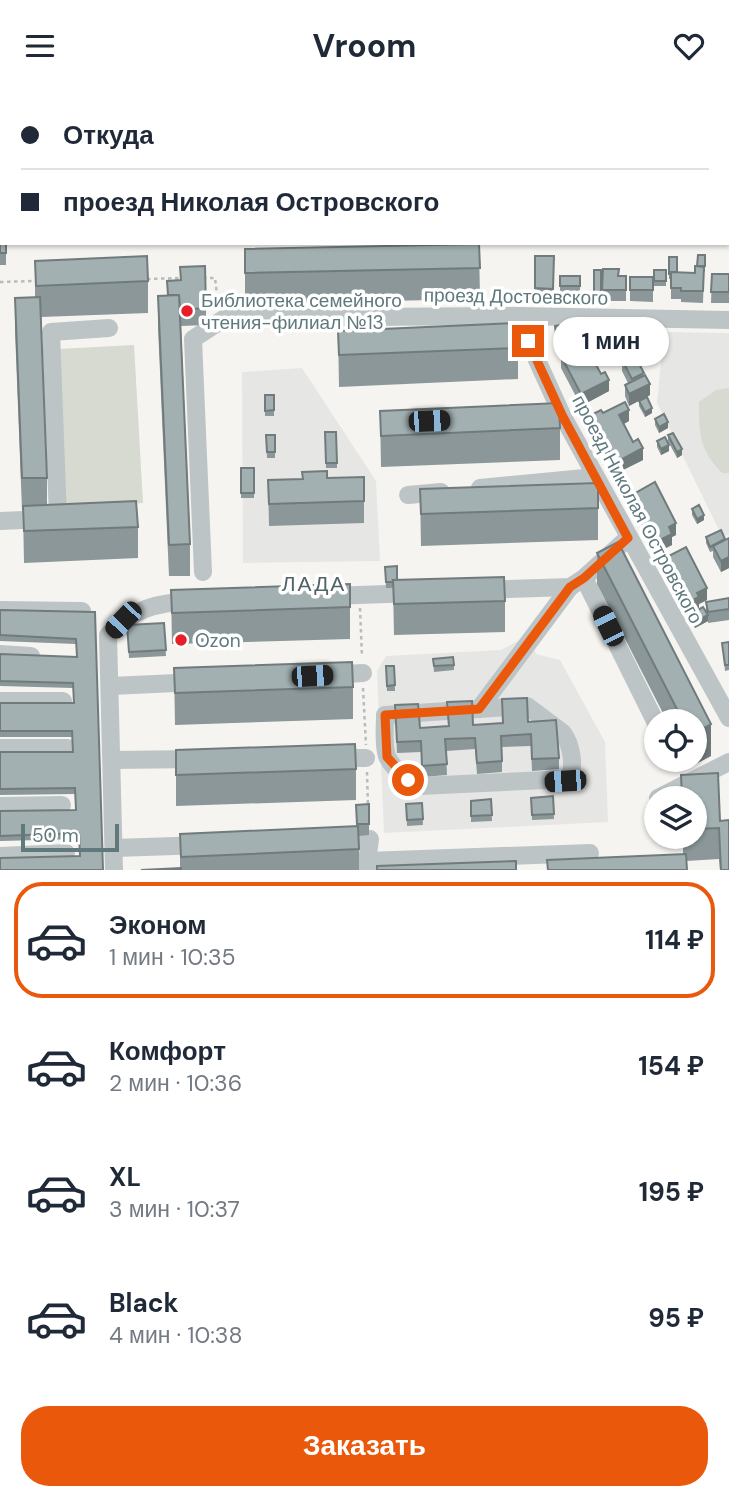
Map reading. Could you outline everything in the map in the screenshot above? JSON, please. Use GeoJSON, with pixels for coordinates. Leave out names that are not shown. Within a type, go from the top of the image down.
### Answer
{"type":"FeatureCollection","features":[{"type":"Feature","properties":{"kind":"street","name":"проезд Достоевского"},"geometry":{"type":"LineString","coordinates":[[225,318],[517,316],[729,320]]}},
{"type":"Feature","properties":{"kind":"street","name":"проезд Николая Островского"},"geometry":{"type":"LineString","coordinates":[[517,316],[555,416],[594,477],[724,701],[729,718]]}},
{"type":"Feature","properties":{"kind":"street"},"geometry":{"type":"LineString","coordinates":[[203,572],[193,339],[225,318]]}},
{"type":"Feature","properties":{"kind":"street"},"geometry":{"type":"LineString","coordinates":[[0,521],[64,518],[51,332],[109,328]]}},
{"type":"Feature","properties":{"kind":"street"},"geometry":{"type":"LineString","coordinates":[[408,495],[594,477]]}},
{"type":"Feature","properties":{"kind":"street"},"geometry":{"type":"LineString","coordinates":[[479,709],[527,706],[563,733],[569,744],[570,777],[565,781],[420,786],[408,780],[387,757],[385,715],[479,709],[577,583],[628,538]]}},
{"type":"Feature","properties":{"kind":"street"},"geometry":{"type":"LineString","coordinates":[[465,591],[577,583]]}},
{"type":"Feature","properties":{"kind":"street"},"geometry":{"type":"LineString","coordinates":[[577,583],[648,709]]}},
{"type":"Feature","properties":{"kind":"street"},"geometry":{"type":"LineString","coordinates":[[307,597],[439,592]]}},
{"type":"Feature","properties":{"kind":"street"},"geometry":{"type":"LineString","coordinates":[[114,870],[108,635],[123,620],[142,609],[163,602],[216,600]]}},
{"type":"Feature","properties":{"kind":"street"},"geometry":{"type":"LineString","coordinates":[[0,610],[82,611]]}},
{"type":"Feature","properties":{"kind":"street"},"geometry":{"type":"LineString","coordinates":[[0,655],[48,656]]}},
{"type":"Feature","properties":{"kind":"street"},"geometry":{"type":"LineString","coordinates":[[310,676],[363,673]]}},
{"type":"Feature","properties":{"kind":"street"},"geometry":{"type":"LineString","coordinates":[[111,686],[217,681]]}},
{"type":"Feature","properties":{"kind":"street"},"geometry":{"type":"LineString","coordinates":[[0,701],[63,701]]}},
{"type":"Feature","properties":{"kind":"street"},"geometry":{"type":"LineString","coordinates":[[0,748],[68,748]]}},
{"type":"Feature","properties":{"kind":"street"},"geometry":{"type":"LineString","coordinates":[[313,758],[366,758]]}},
{"type":"Feature","properties":{"kind":"street"},"geometry":{"type":"LineString","coordinates":[[112,760],[219,759]]}},
{"type":"Feature","properties":{"kind":"street"},"geometry":{"type":"LineString","coordinates":[[682,786],[729,762]]}},
{"type":"Feature","properties":{"kind":"street"},"geometry":{"type":"LineString","coordinates":[[0,806],[62,805]]}},
{"type":"Feature","properties":{"kind":"street"},"geometry":{"type":"LineString","coordinates":[[316,841],[370,839],[367,866],[590,853]]}},
{"type":"Feature","properties":{"kind":"street"},"geometry":{"type":"LineString","coordinates":[[114,848],[222,844]]}},
{"type":"Feature","properties":{"kind":"street"},"geometry":{"type":"LineString","coordinates":[[0,856],[66,853]]}},
{"type":"Feature","properties":{"kind":"path"},"geometry":{"type":"LineString","coordinates":[[148,279],[188,278]]}},
{"type":"Feature","properties":{"kind":"path"},"geometry":{"type":"LineString","coordinates":[[202,278],[215,278],[218,306],[225,318]]}},
{"type":"Feature","properties":{"kind":"path"},"geometry":{"type":"LineString","coordinates":[[0,282],[40,281]]}},
{"type":"Feature","properties":{"kind":"path"},"geometry":{"type":"LineString","coordinates":[[360,595],[369,812]]}},
{"type":"Feature","properties":{"kind":"shaded area"},"geometry":{"type":"Polygon","coordinates":[[[664,332],[729,333],[729,535],[722,536],[657,403],[664,332]]]}},
{"type":"Feature","properties":{"kind":"shaded area"},"geometry":{"type":"Polygon","coordinates":[[[134,345],[143,503],[66,507],[58,349],[134,345]]]}},
{"type":"Feature","properties":{"kind":"shaded area"},"geometry":{"type":"Polygon","coordinates":[[[302,368],[376,481],[380,561],[243,563],[242,372],[302,368]]]}},
{"type":"Feature","properties":{"kind":"shaded area"},"geometry":{"type":"Polygon","coordinates":[[[729,388],[729,473],[722,473],[702,441],[699,402],[716,390],[729,388]]]}},
{"type":"Feature","properties":{"kind":"shaded area"},"geometry":{"type":"Polygon","coordinates":[[[524,638],[532,642],[536,654],[560,660],[605,742],[608,822],[384,833],[377,671],[386,656],[501,650],[524,638]]]}},
{"type":"Feature","properties":{"kind":"building"},"geometry":{"type":"Polygon","coordinates":[[[0,245],[6,245],[6,253],[0,253],[0,245]]]}},
{"type":"Feature","properties":{"kind":"building"},"geometry":{"type":"Polygon","coordinates":[[[479,245],[480,268],[245,273],[245,249],[479,245]]]}},
{"type":"Feature","properties":{"kind":"building"},"geometry":{"type":"Polygon","coordinates":[[[698,255],[705,255],[705,266],[697,266],[698,255]]]}},
{"type":"Feature","properties":{"kind":"building"},"geometry":{"type":"Polygon","coordinates":[[[147,256],[148,281],[36,286],[35,261],[147,256]]]}},
{"type":"Feature","properties":{"kind":"building"},"geometry":{"type":"Polygon","coordinates":[[[535,256],[554,256],[553,289],[535,288],[535,256]]]}},
{"type":"Feature","properties":{"kind":"building"},"geometry":{"type":"Polygon","coordinates":[[[669,257],[677,257],[677,272],[671,274],[669,274],[669,257]]]}},
{"type":"Feature","properties":{"kind":"building"},"geometry":{"type":"Polygon","coordinates":[[[205,266],[206,308],[180,310],[179,295],[168,295],[167,281],[181,280],[180,267],[205,266]]]}},
{"type":"Feature","properties":{"kind":"building"},"geometry":{"type":"Polygon","coordinates":[[[695,266],[704,267],[703,291],[671,288],[671,272],[695,273],[695,266]]]}},
{"type":"Feature","properties":{"kind":"building"},"geometry":{"type":"Polygon","coordinates":[[[603,269],[619,269],[618,276],[626,276],[626,290],[602,290],[603,269]]]}},
{"type":"Feature","properties":{"kind":"building"},"geometry":{"type":"Polygon","coordinates":[[[594,270],[601,270],[601,293],[594,293],[594,270]]]}},
{"type":"Feature","properties":{"kind":"building"},"geometry":{"type":"Polygon","coordinates":[[[654,270],[666,270],[666,281],[654,281],[654,270]]]}},
{"type":"Feature","properties":{"kind":"building"},"geometry":{"type":"Polygon","coordinates":[[[712,274],[729,274],[729,292],[711,292],[712,274]]]}},
{"type":"Feature","properties":{"kind":"building"},"geometry":{"type":"Polygon","coordinates":[[[560,276],[580,276],[580,286],[560,286],[560,276]]]}},
{"type":"Feature","properties":{"kind":"building"},"geometry":{"type":"Polygon","coordinates":[[[630,277],[653,277],[653,290],[630,290],[630,277]]]}},
{"type":"Feature","properties":{"kind":"building"},"geometry":{"type":"Polygon","coordinates":[[[179,295],[190,544],[169,545],[158,296],[179,295]]]}},
{"type":"Feature","properties":{"kind":"building"},"geometry":{"type":"Polygon","coordinates":[[[40,297],[47,478],[22,478],[15,298],[40,297]]]}},
{"type":"Feature","properties":{"kind":"building"},"geometry":{"type":"Polygon","coordinates":[[[517,323],[518,348],[339,355],[338,331],[517,323]]]}},
{"type":"Feature","properties":{"kind":"building"},"geometry":{"type":"Polygon","coordinates":[[[566,324],[569,339],[557,341],[555,326],[566,324]]]}},
{"type":"Feature","properties":{"kind":"building"},"geometry":{"type":"Polygon","coordinates":[[[605,325],[606,333],[591,336],[589,328],[605,325]]]}},
{"type":"Feature","properties":{"kind":"building"},"geometry":{"type":"Polygon","coordinates":[[[622,334],[627,344],[617,349],[612,339],[622,334]]]}},
{"type":"Feature","properties":{"kind":"building"},"geometry":{"type":"Polygon","coordinates":[[[585,344],[601,374],[605,372],[609,380],[581,394],[561,356],[585,344]]]}},
{"type":"Feature","properties":{"kind":"building"},"geometry":{"type":"Polygon","coordinates":[[[634,354],[644,373],[632,379],[622,360],[634,354]]]}},
{"type":"Feature","properties":{"kind":"building"},"geometry":{"type":"Polygon","coordinates":[[[645,375],[650,384],[629,394],[625,385],[645,375]]]}},
{"type":"Feature","properties":{"kind":"building"},"geometry":{"type":"Polygon","coordinates":[[[265,395],[274,395],[274,410],[265,411],[265,395]]]}},
{"type":"Feature","properties":{"kind":"building"},"geometry":{"type":"Polygon","coordinates":[[[647,397],[652,408],[645,412],[639,401],[647,397]]]}},
{"type":"Feature","properties":{"kind":"building"},"geometry":{"type":"Polygon","coordinates":[[[625,402],[629,410],[619,415],[633,442],[638,439],[643,448],[615,463],[591,415],[601,410],[603,413],[625,402]]]}},
{"type":"Feature","properties":{"kind":"building"},"geometry":{"type":"Polygon","coordinates":[[[559,403],[560,428],[381,436],[380,411],[559,403]]]}},
{"type":"Feature","properties":{"kind":"building"},"geometry":{"type":"Polygon","coordinates":[[[664,414],[668,422],[659,427],[655,419],[664,414]]]}},
{"type":"Feature","properties":{"kind":"building"},"geometry":{"type":"Polygon","coordinates":[[[325,432],[336,432],[337,463],[326,463],[325,432]]]}},
{"type":"Feature","properties":{"kind":"building"},"geometry":{"type":"Polygon","coordinates":[[[673,433],[682,449],[677,452],[668,435],[673,433]]]}},
{"type":"Feature","properties":{"kind":"building"},"geometry":{"type":"Polygon","coordinates":[[[266,435],[275,435],[275,452],[267,452],[266,435]]]}},
{"type":"Feature","properties":{"kind":"building"},"geometry":{"type":"Polygon","coordinates":[[[665,437],[669,445],[661,449],[657,441],[665,437]]]}},
{"type":"Feature","properties":{"kind":"building"},"geometry":{"type":"Polygon","coordinates":[[[241,468],[254,468],[254,493],[241,493],[241,468]]]}},
{"type":"Feature","properties":{"kind":"building"},"geometry":{"type":"Polygon","coordinates":[[[327,471],[327,478],[364,477],[364,501],[269,504],[268,480],[303,479],[302,472],[327,471]]]}},
{"type":"Feature","properties":{"kind":"building"},"geometry":{"type":"Polygon","coordinates":[[[655,482],[676,523],[669,527],[672,534],[656,542],[632,495],[655,482]]]}},
{"type":"Feature","properties":{"kind":"building"},"geometry":{"type":"Polygon","coordinates":[[[598,483],[598,508],[421,514],[420,489],[598,483]]]}},
{"type":"Feature","properties":{"kind":"building"},"geometry":{"type":"Polygon","coordinates":[[[136,501],[138,527],[24,531],[23,506],[136,501]]]}},
{"type":"Feature","properties":{"kind":"building"},"geometry":{"type":"Polygon","coordinates":[[[699,505],[704,515],[697,519],[692,509],[699,505]]]}},
{"type":"Feature","properties":{"kind":"building"},"geometry":{"type":"Polygon","coordinates":[[[721,530],[725,539],[710,547],[706,537],[721,530]]]}},
{"type":"Feature","properties":{"kind":"building"},"geometry":{"type":"Polygon","coordinates":[[[729,538],[729,557],[721,561],[713,546],[729,538]]]}},
{"type":"Feature","properties":{"kind":"building"},"geometry":{"type":"Polygon","coordinates":[[[618,542],[703,709],[677,709],[597,553],[618,542]]]}},
{"type":"Feature","properties":{"kind":"building"},"geometry":{"type":"Polygon","coordinates":[[[686,547],[707,588],[697,593],[699,597],[688,602],[665,558],[686,547]]]}},
{"type":"Feature","properties":{"kind":"building"},"geometry":{"type":"Polygon","coordinates":[[[397,566],[397,580],[386,582],[385,567],[397,566]]]}},
{"type":"Feature","properties":{"kind":"building"},"geometry":{"type":"Polygon","coordinates":[[[504,577],[505,601],[394,604],[393,580],[504,577]]]}},
{"type":"Feature","properties":{"kind":"building"},"geometry":{"type":"Polygon","coordinates":[[[350,584],[350,607],[172,613],[171,590],[350,584]]]}},
{"type":"Feature","properties":{"kind":"building"},"geometry":{"type":"Polygon","coordinates":[[[729,598],[729,609],[708,612],[706,602],[729,598]]]}},
{"type":"Feature","properties":{"kind":"building"},"geometry":{"type":"Polygon","coordinates":[[[703,607],[708,615],[695,622],[690,614],[703,607]]]}},
{"type":"Feature","properties":{"kind":"building"},"geometry":{"type":"Polygon","coordinates":[[[0,610],[95,612],[103,870],[0,870],[0,858],[80,856],[79,833],[0,836],[0,811],[76,810],[75,788],[0,789],[0,752],[73,752],[72,731],[0,731],[0,703],[74,703],[73,683],[0,681],[0,654],[77,657],[76,639],[0,635],[0,610]]]}},
{"type":"Feature","properties":{"kind":"building"},"geometry":{"type":"Polygon","coordinates":[[[164,623],[166,650],[129,652],[127,625],[164,623]]]}},
{"type":"Feature","properties":{"kind":"building"},"geometry":{"type":"Polygon","coordinates":[[[729,642],[729,665],[725,665],[722,643],[729,642]]]}},
{"type":"Feature","properties":{"kind":"building"},"geometry":{"type":"Polygon","coordinates":[[[453,657],[454,665],[434,666],[433,659],[453,657]]]}},
{"type":"Feature","properties":{"kind":"building"},"geometry":{"type":"Polygon","coordinates":[[[352,662],[353,687],[175,693],[174,668],[352,662]]]}},
{"type":"Feature","properties":{"kind":"building"},"geometry":{"type":"Polygon","coordinates":[[[386,666],[394,666],[395,685],[387,686],[386,666]]]}},
{"type":"Feature","properties":{"kind":"building"},"geometry":{"type":"Polygon","coordinates":[[[527,698],[528,722],[556,720],[559,758],[532,759],[531,734],[501,736],[502,761],[477,763],[475,738],[445,739],[447,764],[422,766],[421,741],[397,742],[395,705],[418,704],[420,728],[449,726],[447,702],[472,701],[473,725],[503,723],[502,699],[527,698]]]}},
{"type":"Feature","properties":{"kind":"building"},"geometry":{"type":"Polygon","coordinates":[[[355,744],[356,769],[176,775],[176,750],[355,744]]]}},
{"type":"Feature","properties":{"kind":"building"},"geometry":{"type":"Polygon","coordinates":[[[718,773],[720,821],[729,820],[729,870],[721,870],[719,828],[707,828],[707,786],[681,786],[681,775],[718,773]]]}},
{"type":"Feature","properties":{"kind":"building"},"geometry":{"type":"Polygon","coordinates":[[[553,796],[554,814],[532,815],[531,798],[553,796]]]}},
{"type":"Feature","properties":{"kind":"building"},"geometry":{"type":"Polygon","coordinates":[[[491,799],[492,815],[471,816],[471,801],[491,799]]]}},
{"type":"Feature","properties":{"kind":"building"},"geometry":{"type":"Polygon","coordinates":[[[422,803],[423,819],[407,820],[406,804],[422,803]]]}},
{"type":"Feature","properties":{"kind":"building"},"geometry":{"type":"Polygon","coordinates":[[[369,804],[369,824],[357,824],[356,805],[369,804]]]}},
{"type":"Feature","properties":{"kind":"building"},"geometry":{"type":"Polygon","coordinates":[[[358,826],[359,849],[181,857],[180,834],[358,826]]]}},
{"type":"Feature","properties":{"kind":"building"},"geometry":{"type":"Polygon","coordinates":[[[686,854],[687,870],[548,870],[547,860],[686,854]]]}},
{"type":"Feature","properties":{"kind":"building"},"geometry":{"type":"Polygon","coordinates":[[[516,861],[516,870],[377,870],[377,866],[516,861]]]}},
{"type":"Feature","properties":{"kind":"building"},"geometry":{"type":"Polygon","coordinates":[[[181,868],[181,870],[141,870],[181,868]]]}},
{"type":"Feature","properties":{"kind":"place","name":"Библиотека семейного чтения-филиал №13"},"geometry":{"type":"Point","coordinates":[187,311]}},
{"type":"Feature","properties":{"kind":"place","name":"Ozon"},"geometry":{"type":"Point","coordinates":[181,640]}},
{"type":"Feature","properties":{"kind":"district","name":"ЛАДА"},"geometry":{"type":"Point","coordinates":[314,584]}},
{"type":"Feature","properties":{"kind":"route"},"geometry":{"type":"LineString","coordinates":[[408,780],[387,757],[385,715],[479,709],[570,587],[584,578],[628,538],[562,415],[528,341]]}}]}
